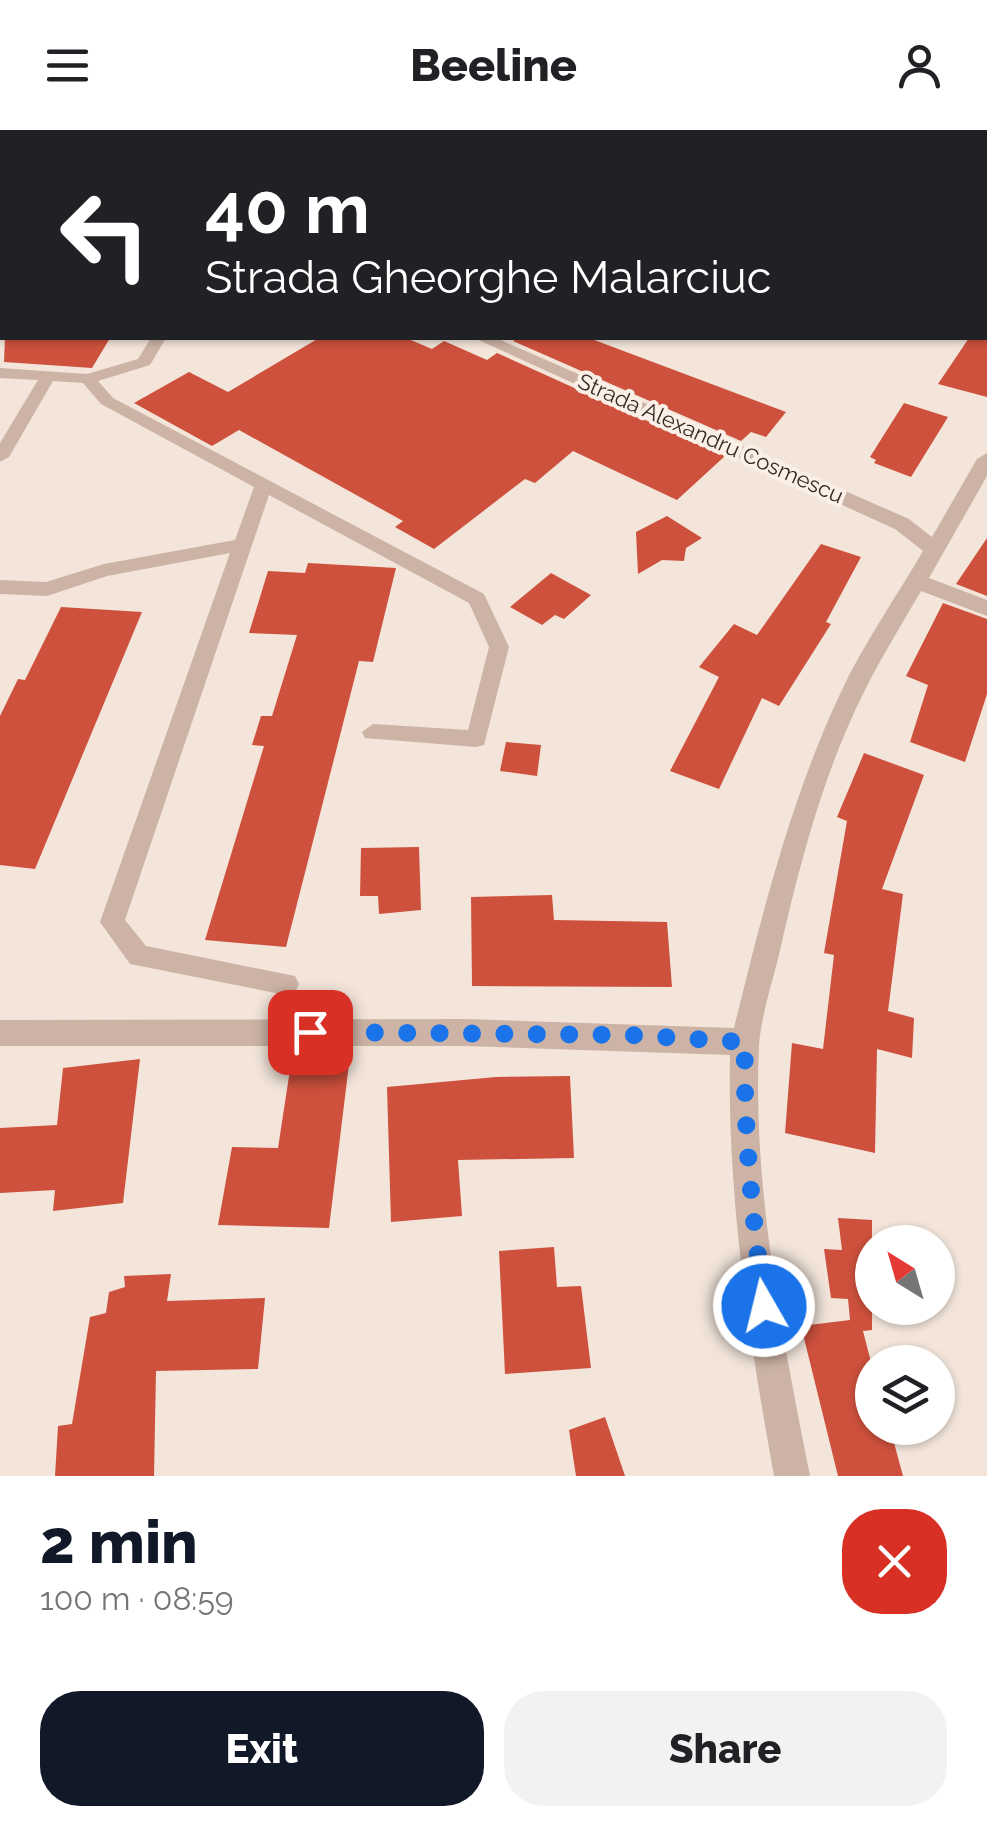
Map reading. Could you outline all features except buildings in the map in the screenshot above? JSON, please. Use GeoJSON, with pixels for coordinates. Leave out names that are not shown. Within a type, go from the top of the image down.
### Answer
{"type":"FeatureCollection","features":[{"type":"Feature","properties":{"kind":"street","name":"Strada Alexandru Cosmescu"},"geometry":{"type":"LineString","coordinates":[[488,340],[884,516],[934,549]]}},
{"type":"Feature","properties":{"kind":"street"},"geometry":{"type":"LineString","coordinates":[[792,1476],[773,1375],[751,1204],[744,1102],[745,1042],[801,816],[854,690],[987,459]]}},
{"type":"Feature","properties":{"kind":"street"},"geometry":{"type":"LineString","coordinates":[[914,580],[987,608]]}},
{"type":"Feature","properties":{"kind":"street"},"geometry":{"type":"LineString","coordinates":[[0,1033],[386,1032],[630,1035],[745,1042]]}},
{"type":"Feature","properties":{"kind":"lane"},"geometry":{"type":"LineString","coordinates":[[0,372],[88,379],[144,362],[157,340]]}},
{"type":"Feature","properties":{"kind":"lane"},"geometry":{"type":"LineString","coordinates":[[0,457],[49,376]]}},
{"type":"Feature","properties":{"kind":"lane"},"geometry":{"type":"LineString","coordinates":[[88,379],[107,401],[477,599],[500,648],[476,738],[373,732]]}},
{"type":"Feature","properties":{"kind":"lane"},"geometry":{"type":"LineString","coordinates":[[264,482],[112,922],[138,956],[286,984]]}},
{"type":"Feature","properties":{"kind":"lane"},"geometry":{"type":"LineString","coordinates":[[0,587],[47,589],[104,570],[242,545]]}},
{"type":"Feature","properties":{"kind":"route"},"geometry":{"type":"LineString","coordinates":[[310,1032],[630,1035],[745,1042],[744,1102],[751,1204],[764,1306]]}}]}
